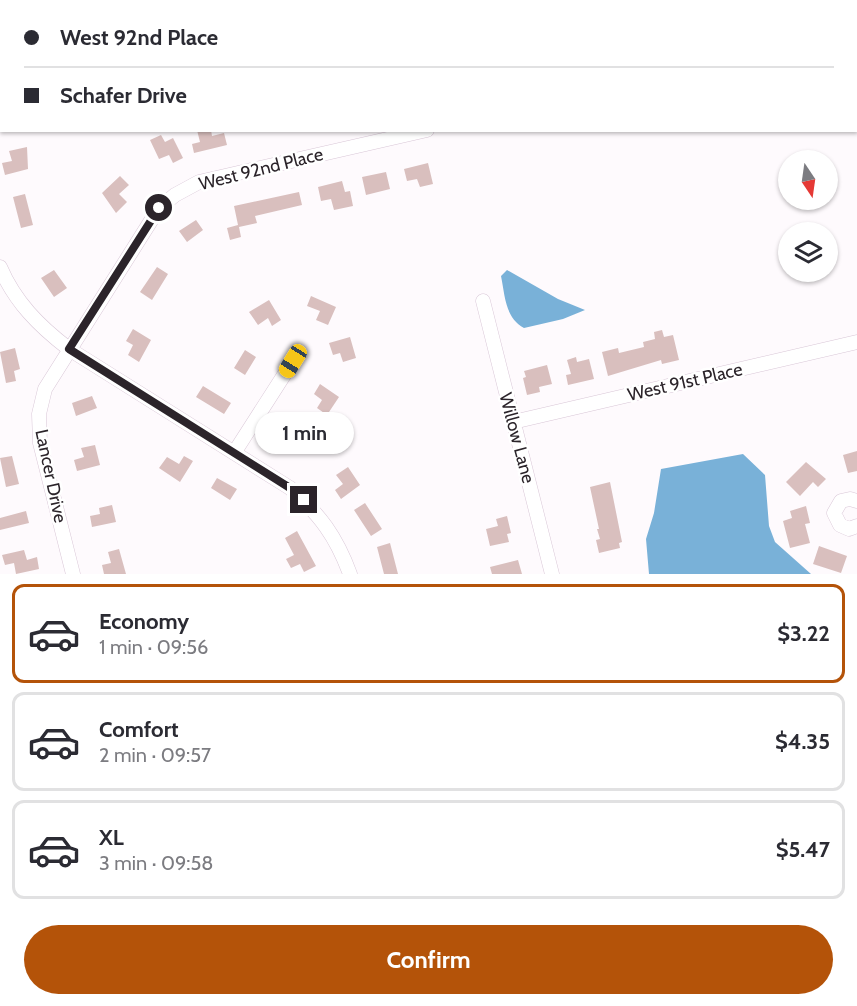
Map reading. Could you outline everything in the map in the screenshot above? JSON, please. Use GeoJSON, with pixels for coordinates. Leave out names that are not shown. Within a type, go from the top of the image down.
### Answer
{"type":"FeatureCollection","features":[{"type":"Feature","properties":{"kind":"street","name":"West 92nd Place"},"geometry":{"type":"LineString","coordinates":[[69,349],[147,225],[159,208],[175,195],[199,182],[418,132]]}},
{"type":"Feature","properties":{"kind":"street"},"geometry":{"type":"LineString","coordinates":[[0,267],[8,285],[42,329],[69,349],[290,488],[318,513],[340,548],[350,574]]}},
{"type":"Feature","properties":{"kind":"street","name":"Willow Lane"},"geometry":{"type":"LineString","coordinates":[[483,301],[552,574]]}},
{"type":"Feature","properties":{"kind":"street","name":"West 91st Place"},"geometry":{"type":"LineString","coordinates":[[513,422],[857,342]]}},
{"type":"Feature","properties":{"kind":"street","name":"Lancer Drive"},"geometry":{"type":"LineString","coordinates":[[69,349],[45,389],[39,414],[40,443],[73,574]]}},
{"type":"Feature","properties":{"kind":"street"},"geometry":{"type":"LineString","coordinates":[[234,453],[293,361]]}},
{"type":"Feature","properties":{"kind":"street"},"geometry":{"type":"LineString","coordinates":[[857,501],[850,499],[841,501],[834,513],[840,525],[849,529],[857,526]]}},
{"type":"Feature","properties":{"kind":"water"},"geometry":{"type":"Polygon","coordinates":[[[507,270],[558,299],[585,310],[563,319],[524,328],[509,312],[501,276],[507,270]]]}},
{"type":"Feature","properties":{"kind":"water"},"geometry":{"type":"Polygon","coordinates":[[[743,454],[765,475],[769,526],[775,542],[811,574],[649,574],[646,539],[654,513],[661,469],[743,454]]]}},
{"type":"Feature","properties":{"kind":"building"},"geometry":{"type":"Polygon","coordinates":[[[198,132],[211,132],[212,136],[224,133],[227,145],[194,153],[192,144],[200,142],[198,132]]]}},
{"type":"Feature","properties":{"kind":"building"},"geometry":{"type":"Polygon","coordinates":[[[161,135],[165,142],[173,138],[183,158],[173,163],[169,155],[159,159],[150,140],[161,135]]]}},
{"type":"Feature","properties":{"kind":"building"},"geometry":{"type":"Polygon","coordinates":[[[27,147],[28,169],[5,175],[2,163],[12,161],[9,151],[27,147]]]}},
{"type":"Feature","properties":{"kind":"building"},"geometry":{"type":"Polygon","coordinates":[[[428,163],[433,184],[420,187],[417,179],[407,181],[404,169],[428,163]]]}},
{"type":"Feature","properties":{"kind":"building"},"geometry":{"type":"Polygon","coordinates":[[[386,172],[390,189],[366,195],[362,177],[386,172]]]}},
{"type":"Feature","properties":{"kind":"building"},"geometry":{"type":"Polygon","coordinates":[[[120,176],[129,185],[119,194],[127,202],[116,213],[102,193],[120,176]]]}},
{"type":"Feature","properties":{"kind":"building"},"geometry":{"type":"Polygon","coordinates":[[[342,181],[345,192],[350,191],[353,206],[334,210],[331,199],[321,201],[318,187],[342,181]]]}},
{"type":"Feature","properties":{"kind":"building"},"geometry":{"type":"Polygon","coordinates":[[[299,192],[302,205],[255,216],[257,223],[239,227],[241,237],[230,240],[227,228],[238,225],[234,206],[299,192]]]}},
{"type":"Feature","properties":{"kind":"building"},"geometry":{"type":"Polygon","coordinates":[[[25,194],[33,225],[21,228],[13,197],[25,194]]]}},
{"type":"Feature","properties":{"kind":"building"},"geometry":{"type":"Polygon","coordinates":[[[196,220],[203,230],[187,242],[179,231],[196,220]]]}},
{"type":"Feature","properties":{"kind":"building"},"geometry":{"type":"Polygon","coordinates":[[[157,267],[168,274],[152,300],[140,292],[157,267]]]}},
{"type":"Feature","properties":{"kind":"building"},"geometry":{"type":"Polygon","coordinates":[[[54,270],[67,288],[54,297],[41,278],[54,270]]]}},
{"type":"Feature","properties":{"kind":"building"},"geometry":{"type":"Polygon","coordinates":[[[311,296],[336,307],[328,325],[316,320],[320,311],[307,306],[311,296]]]}},
{"type":"Feature","properties":{"kind":"building"},"geometry":{"type":"Polygon","coordinates":[[[269,300],[281,320],[272,326],[268,318],[258,325],[249,312],[269,300]]]}},
{"type":"Feature","properties":{"kind":"building"},"geometry":{"type":"Polygon","coordinates":[[[133,329],[151,340],[139,362],[128,355],[133,345],[126,341],[133,329]]]}},
{"type":"Feature","properties":{"kind":"building"},"geometry":{"type":"Polygon","coordinates":[[[662,330],[664,337],[673,335],[679,360],[662,364],[661,360],[608,376],[602,352],[618,348],[619,353],[644,347],[643,342],[655,339],[654,332],[662,330]]]}},
{"type":"Feature","properties":{"kind":"building"},"geometry":{"type":"Polygon","coordinates":[[[350,337],[356,358],[343,362],[340,353],[333,355],[329,343],[350,337]]]}},
{"type":"Feature","properties":{"kind":"building"},"geometry":{"type":"Polygon","coordinates":[[[15,348],[20,369],[14,371],[16,381],[6,383],[0,352],[15,348]]]}},
{"type":"Feature","properties":{"kind":"building"},"geometry":{"type":"Polygon","coordinates":[[[245,350],[256,357],[245,375],[234,368],[245,350]]]}},
{"type":"Feature","properties":{"kind":"building"},"geometry":{"type":"Polygon","coordinates":[[[576,357],[577,362],[589,359],[594,379],[568,385],[566,375],[571,374],[567,360],[576,357]]]}},
{"type":"Feature","properties":{"kind":"building"},"geometry":{"type":"Polygon","coordinates":[[[547,365],[552,384],[539,387],[540,392],[527,395],[523,378],[526,377],[524,371],[547,365]]]}},
{"type":"Feature","properties":{"kind":"building"},"geometry":{"type":"Polygon","coordinates":[[[320,384],[339,397],[327,415],[317,408],[322,400],[314,394],[320,384]]]}},
{"type":"Feature","properties":{"kind":"building"},"geometry":{"type":"Polygon","coordinates":[[[203,386],[231,403],[224,414],[196,397],[203,386]]]}},
{"type":"Feature","properties":{"kind":"building"},"geometry":{"type":"Polygon","coordinates":[[[92,396],[97,408],[76,416],[72,403],[92,396]]]}},
{"type":"Feature","properties":{"kind":"building"},"geometry":{"type":"Polygon","coordinates":[[[291,421],[304,429],[292,450],[279,442],[291,421]]]}},
{"type":"Feature","properties":{"kind":"building"},"geometry":{"type":"Polygon","coordinates":[[[95,445],[100,465],[77,471],[74,460],[84,457],[81,448],[95,445]]]}},
{"type":"Feature","properties":{"kind":"building"},"geometry":{"type":"Polygon","coordinates":[[[857,451],[857,471],[848,473],[843,455],[857,451]]]}},
{"type":"Feature","properties":{"kind":"building"},"geometry":{"type":"Polygon","coordinates":[[[12,456],[19,484],[6,487],[0,458],[12,456]]]}},
{"type":"Feature","properties":{"kind":"building"},"geometry":{"type":"Polygon","coordinates":[[[184,456],[193,461],[180,482],[159,468],[167,457],[179,464],[184,456]]]}},
{"type":"Feature","properties":{"kind":"building"},"geometry":{"type":"Polygon","coordinates":[[[806,462],[826,479],[818,487],[813,482],[800,496],[786,482],[806,462]]]}},
{"type":"Feature","properties":{"kind":"building"},"geometry":{"type":"Polygon","coordinates":[[[348,467],[360,485],[341,499],[335,490],[343,484],[336,475],[348,467]]]}},
{"type":"Feature","properties":{"kind":"building"},"geometry":{"type":"Polygon","coordinates":[[[217,478],[237,489],[230,500],[211,488],[217,478]]]}},
{"type":"Feature","properties":{"kind":"building"},"geometry":{"type":"Polygon","coordinates":[[[610,482],[622,542],[619,543],[620,548],[599,553],[596,540],[600,539],[597,529],[599,529],[590,487],[610,482]]]}},
{"type":"Feature","properties":{"kind":"building"},"geometry":{"type":"Polygon","coordinates":[[[365,503],[382,529],[371,536],[354,510],[365,503]]]}},
{"type":"Feature","properties":{"kind":"building"},"geometry":{"type":"Polygon","coordinates":[[[112,505],[116,522],[92,527],[90,516],[100,514],[99,508],[112,505]]]}},
{"type":"Feature","properties":{"kind":"building"},"geometry":{"type":"Polygon","coordinates":[[[806,506],[810,523],[805,524],[810,543],[790,548],[783,521],[792,518],[790,511],[806,506]]]}},
{"type":"Feature","properties":{"kind":"building"},"geometry":{"type":"Polygon","coordinates":[[[26,511],[29,523],[0,530],[0,518],[26,511]]]}},
{"type":"Feature","properties":{"kind":"building"},"geometry":{"type":"Polygon","coordinates":[[[507,516],[511,533],[507,534],[509,542],[490,546],[486,529],[498,526],[496,519],[507,516]]]}},
{"type":"Feature","properties":{"kind":"building"},"geometry":{"type":"Polygon","coordinates":[[[297,531],[316,566],[304,572],[300,564],[291,568],[286,559],[294,555],[285,538],[297,531]]]}},
{"type":"Feature","properties":{"kind":"building"},"geometry":{"type":"Polygon","coordinates":[[[390,543],[398,574],[384,574],[377,547],[390,543]]]}},
{"type":"Feature","properties":{"kind":"building"},"geometry":{"type":"Polygon","coordinates":[[[819,546],[847,556],[841,573],[813,564],[819,546]]]}},
{"type":"Feature","properties":{"kind":"building"},"geometry":{"type":"Polygon","coordinates":[[[119,549],[126,574],[104,574],[102,565],[111,563],[108,552],[119,549]]]}},
{"type":"Feature","properties":{"kind":"building"},"geometry":{"type":"Polygon","coordinates":[[[24,550],[27,560],[37,557],[39,569],[16,574],[14,563],[5,565],[2,555],[24,550]]]}},
{"type":"Feature","properties":{"kind":"building"},"geometry":{"type":"Polygon","coordinates":[[[518,560],[522,574],[492,574],[490,567],[518,560]]]}},
{"type":"Feature","properties":{"kind":"route"},"geometry":{"type":"LineString","coordinates":[[159,208],[69,349],[290,488],[304,500]]}}]}
